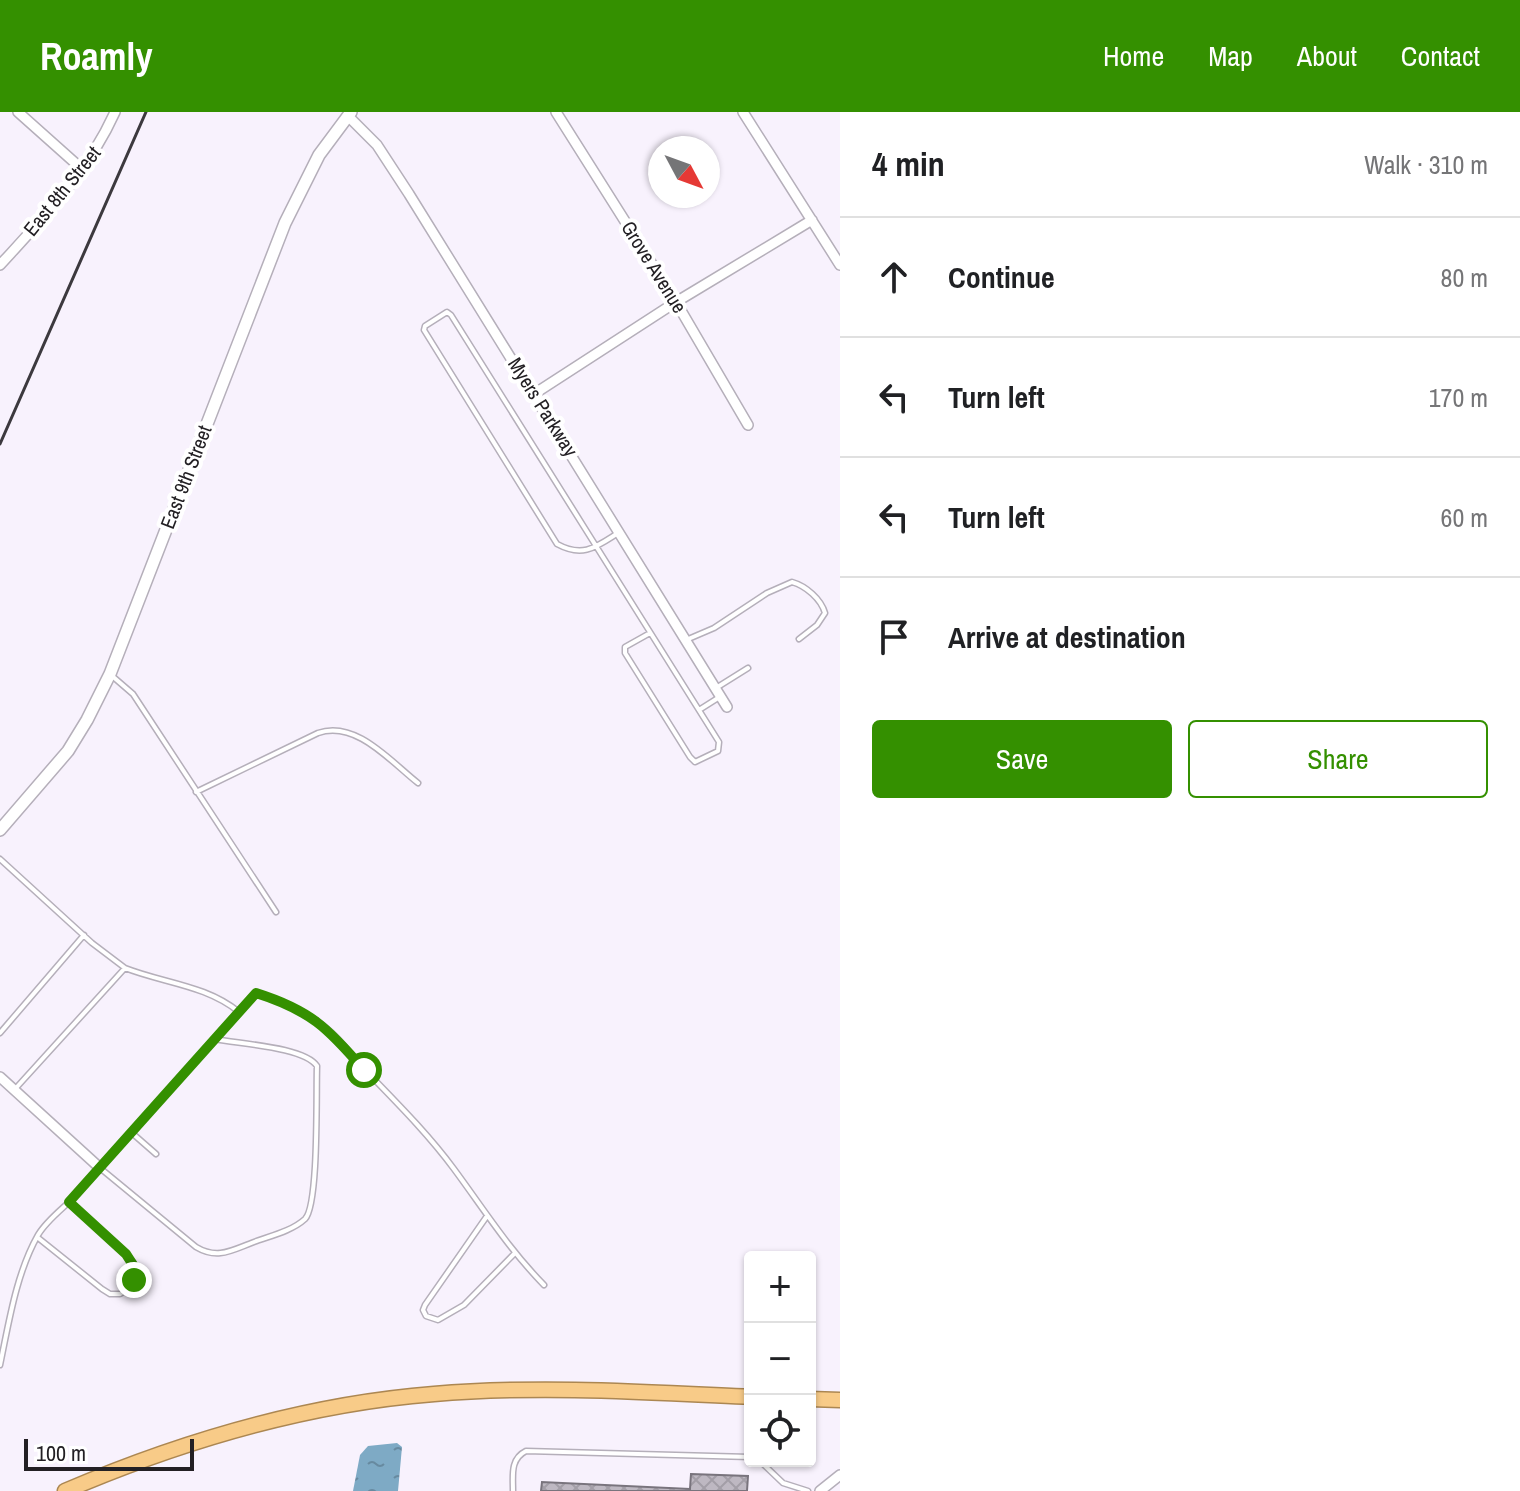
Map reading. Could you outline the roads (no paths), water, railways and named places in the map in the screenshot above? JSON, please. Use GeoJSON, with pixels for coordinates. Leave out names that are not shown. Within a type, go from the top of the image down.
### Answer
{"type":"FeatureCollection","features":[{"type":"Feature","properties":{"kind":"highway"},"geometry":{"type":"LineString","coordinates":[[65,1491],[122,1467],[214,1436],[274,1420],[395,1398],[533,1389],[744,1397]]}},
{"type":"Feature","properties":{"kind":"highway"},"geometry":{"type":"LineString","coordinates":[[816,1399],[840,1400]]}},
{"type":"Feature","properties":{"kind":"street"},"geometry":{"type":"LineString","coordinates":[[18,112],[83,170]]}},
{"type":"Feature","properties":{"kind":"street","name":"East 8th Street"},"geometry":{"type":"LineString","coordinates":[[0,265],[83,170],[115,112]]}},
{"type":"Feature","properties":{"kind":"street","name":"Grove Avenue"},"geometry":{"type":"LineString","coordinates":[[556,112],[676,302],[748,425]]}},
{"type":"Feature","properties":{"kind":"street"},"geometry":{"type":"LineString","coordinates":[[743,112],[840,265]]}},
{"type":"Feature","properties":{"kind":"street","name":"Myers Parkway"},"geometry":{"type":"LineString","coordinates":[[350,114],[386,157],[727,707]]}},
{"type":"Feature","properties":{"kind":"street","name":"East 9th Street"},"geometry":{"type":"LineString","coordinates":[[0,830],[68,751],[110,674],[285,223],[319,155],[350,114]]}},
{"type":"Feature","properties":{"kind":"street"},"geometry":{"type":"LineString","coordinates":[[534,394],[676,302],[812,220]]}},
{"type":"Feature","properties":{"kind":"street"},"geometry":{"type":"LineString","coordinates":[[0,1077],[100,1168]]}},
{"type":"Feature","properties":{"kind":"street"},"geometry":{"type":"LineString","coordinates":[[820,1491],[840,1475]]}},
{"type":"Feature","properties":{"kind":"lane"},"geometry":{"type":"LineString","coordinates":[[621,532],[597,547],[587,551],[557,544],[424,330],[425,326],[447,312],[451,315],[597,547],[650,633],[699,710],[720,746],[718,751],[695,762],[625,653],[625,647],[650,633]]}},
{"type":"Feature","properties":{"kind":"lane"},"geometry":{"type":"LineString","coordinates":[[686,640],[714,628],[767,593],[792,582],[808,590],[825,613],[817,625],[799,639]]}},
{"type":"Feature","properties":{"kind":"lane"},"geometry":{"type":"LineString","coordinates":[[699,710],[748,668]]}},
{"type":"Feature","properties":{"kind":"lane"},"geometry":{"type":"LineString","coordinates":[[110,674],[133,694],[195,793],[276,912]]}},
{"type":"Feature","properties":{"kind":"lane"},"geometry":{"type":"LineString","coordinates":[[195,793],[318,733],[339,729],[357,735],[418,783]]}},
{"type":"Feature","properties":{"kind":"lane"},"geometry":{"type":"LineString","coordinates":[[0,859],[125,968],[196,989],[239,1012]]}},
{"type":"Feature","properties":{"kind":"lane"},"geometry":{"type":"LineString","coordinates":[[0,1033],[84,935]]}},
{"type":"Feature","properties":{"kind":"lane"},"geometry":{"type":"LineString","coordinates":[[14,1090],[125,968]]}},
{"type":"Feature","properties":{"kind":"lane"},"geometry":{"type":"LineString","coordinates":[[0,1365],[10,1312],[37,1237],[256,993],[287,1003],[328,1029],[408,1113],[452,1167],[514,1254],[544,1285]]}},
{"type":"Feature","properties":{"kind":"lane"},"geometry":{"type":"LineString","coordinates":[[100,1168],[196,1247],[209,1254],[234,1249],[290,1228],[308,1216],[313,1192],[317,1066],[307,1057],[290,1050],[215,1039]]}},
{"type":"Feature","properties":{"kind":"lane"},"geometry":{"type":"LineString","coordinates":[[132,1133],[156,1154]]}},
{"type":"Feature","properties":{"kind":"lane"},"geometry":{"type":"LineString","coordinates":[[37,1237],[110,1294],[120,1294],[129,1287],[135,1274],[133,1262],[69,1202]]}},
{"type":"Feature","properties":{"kind":"lane"},"geometry":{"type":"LineString","coordinates":[[487,1216],[425,1305],[423,1310],[426,1316],[438,1320],[453,1313],[514,1254]]}},
{"type":"Feature","properties":{"kind":"lane"},"geometry":{"type":"LineString","coordinates":[[513,1491],[513,1465],[516,1458],[526,1451],[744,1457]]}},
{"type":"Feature","properties":{"kind":"lane"},"geometry":{"type":"LineString","coordinates":[[766,1467],[783,1483],[808,1491]]}},
{"type":"Feature","properties":{"kind":"water"},"geometry":{"type":"Polygon","coordinates":[[[397,1443],[402,1447],[398,1491],[353,1491],[360,1455],[368,1446],[397,1443]]]}},
{"type":"Feature","properties":{"kind":"railway"},"geometry":{"type":"LineString","coordinates":[[0,444],[146,112]]}}]}
